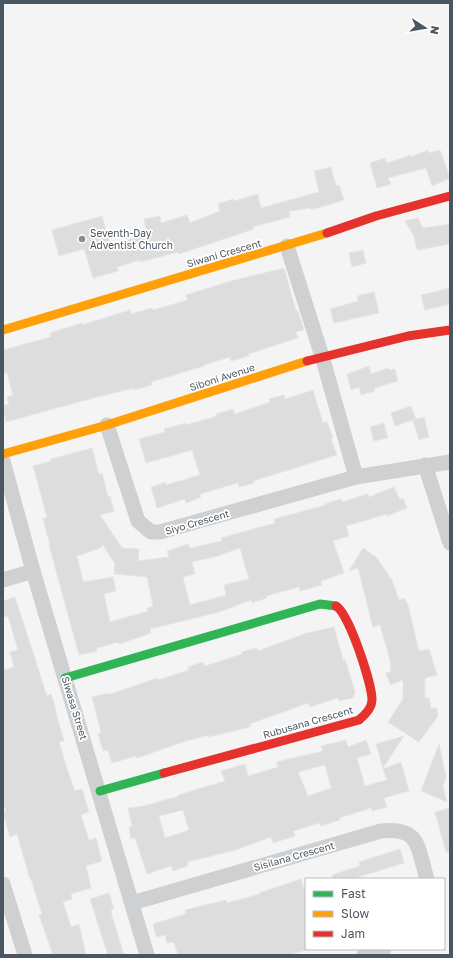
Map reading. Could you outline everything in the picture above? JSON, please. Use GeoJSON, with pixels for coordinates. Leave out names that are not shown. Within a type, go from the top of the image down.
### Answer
{"type":"FeatureCollection","features":[{"type":"Feature","properties":{"kind":"street","name":"Siwani Crescent"},"geometry":{"type":"LineString","coordinates":[[3,330],[287,246],[376,216],[450,196]]}},
{"type":"Feature","properties":{"kind":"street"},"geometry":{"type":"LineString","coordinates":[[287,246],[322,356],[356,477]]}},
{"type":"Feature","properties":{"kind":"street","name":"Siboni Avenue"},"geometry":{"type":"LineString","coordinates":[[3,454],[107,425],[322,356],[400,338],[450,330]]}},
{"type":"Feature","properties":{"kind":"street","name":"Siyo Crescent"},"geometry":{"type":"LineString","coordinates":[[107,425],[138,521],[151,532],[160,532],[356,477],[450,462]]}},
{"type":"Feature","properties":{"kind":"street","name":"Siwasa Street"},"geometry":{"type":"LineString","coordinates":[[3,461],[33,571],[100,791],[147,955]]}},
{"type":"Feature","properties":{"kind":"street"},"geometry":{"type":"LineString","coordinates":[[426,465],[450,543]]}},
{"type":"Feature","properties":{"kind":"street"},"geometry":{"type":"LineString","coordinates":[[3,580],[33,571]]}},
{"type":"Feature","properties":{"kind":"street","name":"Rubusana Crescent"},"geometry":{"type":"LineString","coordinates":[[65,678],[320,604],[336,606],[346,616],[369,679],[372,692],[372,701],[365,715],[359,720],[100,791]]}},
{"type":"Feature","properties":{"kind":"street","name":"Sisilana Crescent"},"geometry":{"type":"LineString","coordinates":[[132,903],[381,831],[403,831],[410,834],[415,840],[427,878]]}},
{"type":"Feature","properties":{"kind":"street"},"geometry":{"type":"LineString","coordinates":[[3,884],[25,955]]}},
{"type":"Feature","properties":{"kind":"street"},"geometry":{"type":"LineString","coordinates":[[364,955],[381,950]]}},
{"type":"Feature","properties":{"kind":"building"},"geometry":{"type":"Polygon","coordinates":[[[428,150],[429,153],[440,150],[450,178],[432,186],[426,168],[388,178],[391,184],[377,188],[370,163],[385,158],[387,163],[411,155],[411,157],[428,150]]]}},
{"type":"Feature","properties":{"kind":"building"},"geometry":{"type":"Polygon","coordinates":[[[331,167],[336,186],[339,185],[344,200],[311,210],[311,208],[289,211],[290,217],[253,227],[254,229],[179,254],[178,252],[141,262],[140,260],[117,267],[118,271],[93,278],[84,249],[59,256],[52,230],[102,216],[110,244],[147,235],[144,219],[160,216],[161,223],[187,215],[190,223],[220,211],[218,204],[233,199],[234,201],[258,194],[261,208],[319,192],[314,171],[331,167]]]}},
{"type":"Feature","properties":{"kind":"building"},"geometry":{"type":"Polygon","coordinates":[[[418,218],[423,228],[450,224],[450,244],[417,250],[414,236],[405,221],[418,218]]]}},
{"type":"Feature","properties":{"kind":"building"},"geometry":{"type":"Polygon","coordinates":[[[363,250],[366,263],[352,267],[349,253],[363,250]]]}},
{"type":"Feature","properties":{"kind":"building"},"geometry":{"type":"Polygon","coordinates":[[[284,268],[296,311],[298,311],[304,330],[296,332],[298,338],[248,354],[249,356],[231,361],[230,357],[151,382],[152,385],[97,397],[6,422],[3,406],[9,404],[7,397],[13,395],[7,373],[3,374],[3,350],[51,337],[50,333],[130,310],[131,314],[152,308],[153,310],[188,300],[186,295],[231,281],[284,268]]]}},
{"type":"Feature","properties":{"kind":"building"},"geometry":{"type":"Polygon","coordinates":[[[450,288],[450,304],[425,310],[421,295],[450,288]]]}},
{"type":"Feature","properties":{"kind":"building"},"geometry":{"type":"Polygon","coordinates":[[[374,292],[379,313],[334,323],[330,309],[358,301],[357,296],[374,292]]]}},
{"type":"Feature","properties":{"kind":"building"},"geometry":{"type":"Polygon","coordinates":[[[369,366],[371,374],[388,368],[389,370],[395,369],[398,381],[374,388],[375,391],[361,395],[359,387],[351,390],[347,374],[369,366]]]}},
{"type":"Feature","properties":{"kind":"building"},"geometry":{"type":"Polygon","coordinates":[[[313,390],[323,423],[327,422],[333,438],[331,439],[337,455],[253,481],[254,483],[239,487],[238,483],[200,494],[201,497],[186,503],[185,499],[157,508],[151,487],[166,482],[166,485],[200,475],[192,450],[146,463],[139,439],[165,432],[164,429],[186,423],[186,425],[217,416],[216,414],[233,409],[235,414],[270,402],[269,399],[284,395],[285,399],[313,390]]]}},
{"type":"Feature","properties":{"kind":"building"},"geometry":{"type":"Polygon","coordinates":[[[411,406],[416,419],[395,426],[391,413],[411,406]]]}},
{"type":"Feature","properties":{"kind":"building"},"geometry":{"type":"Polygon","coordinates":[[[424,417],[429,437],[419,440],[413,420],[424,417]]]}},
{"type":"Feature","properties":{"kind":"building"},"geometry":{"type":"Polygon","coordinates":[[[384,423],[388,438],[374,441],[370,427],[384,423]]]}},
{"type":"Feature","properties":{"kind":"building"},"geometry":{"type":"Polygon","coordinates":[[[92,448],[99,474],[102,473],[108,497],[110,496],[114,511],[100,515],[122,548],[139,549],[138,561],[169,557],[167,551],[188,544],[190,548],[222,541],[221,538],[275,523],[274,519],[326,505],[325,504],[341,499],[342,502],[368,494],[369,497],[394,487],[400,500],[403,498],[407,508],[387,516],[387,514],[346,526],[349,536],[333,541],[344,573],[321,581],[322,585],[300,591],[299,587],[266,596],[267,598],[252,603],[251,600],[219,612],[150,629],[151,633],[119,644],[118,642],[97,648],[97,651],[79,655],[49,545],[43,519],[47,517],[33,466],[51,461],[51,459],[92,448]],[[103,545],[98,549],[77,556],[83,582],[113,577],[116,591],[104,594],[110,622],[148,611],[147,608],[153,606],[147,577],[114,574],[115,564],[103,545]],[[240,548],[218,556],[192,562],[195,574],[183,577],[190,605],[226,595],[224,585],[249,579],[240,548]]]}},
{"type":"Feature","properties":{"kind":"building"},"geometry":{"type":"Polygon","coordinates":[[[363,548],[376,557],[392,580],[399,600],[404,598],[408,605],[419,651],[429,649],[437,675],[425,678],[425,698],[429,698],[431,708],[437,708],[438,716],[419,742],[388,722],[403,699],[403,680],[390,685],[386,673],[391,672],[390,660],[380,625],[373,627],[358,568],[349,571],[363,548]]]}},
{"type":"Feature","properties":{"kind":"building"},"geometry":{"type":"Polygon","coordinates":[[[15,597],[47,696],[51,694],[56,710],[64,741],[59,742],[68,772],[75,791],[82,789],[89,812],[81,815],[89,840],[96,838],[102,861],[86,866],[91,888],[71,894],[72,899],[63,902],[71,927],[79,924],[86,955],[53,955],[39,915],[42,914],[17,834],[10,837],[3,813],[6,812],[3,802],[3,670],[14,667],[10,652],[18,650],[8,616],[3,617],[3,601],[15,597]]]}},
{"type":"Feature","properties":{"kind":"building"},"geometry":{"type":"Polygon","coordinates":[[[334,627],[343,660],[345,659],[355,692],[353,698],[339,701],[338,698],[310,707],[308,703],[250,724],[250,727],[183,742],[137,758],[136,756],[112,763],[108,750],[103,751],[98,734],[101,732],[92,697],[108,693],[108,695],[157,678],[158,680],[189,670],[188,667],[203,662],[205,666],[242,654],[242,652],[257,648],[258,651],[307,633],[334,627]]]}},
{"type":"Feature","properties":{"kind":"building"},"geometry":{"type":"Polygon","coordinates":[[[404,736],[383,768],[376,744],[404,736]]]}},
{"type":"Feature","properties":{"kind":"building"},"geometry":{"type":"Polygon","coordinates":[[[346,740],[348,747],[366,740],[371,754],[357,758],[365,786],[387,780],[383,769],[401,762],[409,791],[384,798],[387,807],[372,811],[371,808],[339,818],[340,820],[321,826],[319,823],[293,831],[295,836],[273,843],[271,837],[236,850],[187,862],[188,866],[173,871],[171,866],[147,874],[135,838],[131,839],[129,827],[132,826],[128,808],[144,806],[225,781],[221,771],[245,764],[248,776],[278,767],[276,762],[323,751],[321,746],[346,740]],[[325,765],[298,772],[308,796],[331,788],[325,765]],[[183,810],[159,816],[165,838],[189,830],[183,810]]]}},
{"type":"Feature","properties":{"kind":"building"},"geometry":{"type":"Polygon","coordinates":[[[439,744],[446,777],[443,786],[447,802],[421,791],[439,744]]]}},
{"type":"Feature","properties":{"kind":"building"},"geometry":{"type":"Polygon","coordinates":[[[450,808],[450,852],[446,852],[435,812],[450,808]]]}},
{"type":"Feature","properties":{"kind":"building"},"geometry":{"type":"Polygon","coordinates":[[[400,849],[404,863],[355,878],[333,878],[332,875],[360,866],[359,862],[400,849]]]}},
{"type":"Feature","properties":{"kind":"building"},"geometry":{"type":"Polygon","coordinates":[[[301,879],[305,893],[306,950],[289,955],[178,955],[174,942],[167,943],[165,935],[156,937],[153,924],[186,914],[185,910],[226,900],[227,903],[260,894],[259,893],[301,879]]]}},
{"type":"Feature","properties":{"kind":"building"},"geometry":{"type":"Polygon","coordinates":[[[109,893],[114,909],[111,909],[112,916],[124,955],[108,955],[90,899],[109,893]]]}},
{"type":"Feature","properties":{"kind":"traffic: fast"},"geometry":{"type":"LineString","coordinates":[[65,678],[320,604],[336,606]]}},
{"type":"Feature","properties":{"kind":"traffic: fast"},"geometry":{"type":"LineString","coordinates":[[100,791],[164,773]]}},
{"type":"Feature","properties":{"kind":"traffic: slow"},"geometry":{"type":"LineString","coordinates":[[3,330],[327,233]]}},
{"type":"Feature","properties":{"kind":"traffic: slow"},"geometry":{"type":"LineString","coordinates":[[3,454],[107,425],[307,361]]}},
{"type":"Feature","properties":{"kind":"traffic: jam"},"geometry":{"type":"LineString","coordinates":[[327,233],[376,216],[450,196]]}},
{"type":"Feature","properties":{"kind":"traffic: jam"},"geometry":{"type":"LineString","coordinates":[[307,361],[408,336],[450,330]]}},
{"type":"Feature","properties":{"kind":"traffic: jam"},"geometry":{"type":"LineString","coordinates":[[164,773],[359,720],[364,716],[372,703],[368,680],[359,650],[347,621],[336,606]]}},
{"type":"Feature","properties":{"kind":"place","name":"Seventh-Day Adventist Church"},"geometry":{"type":"Point","coordinates":[82,239]}}]}
